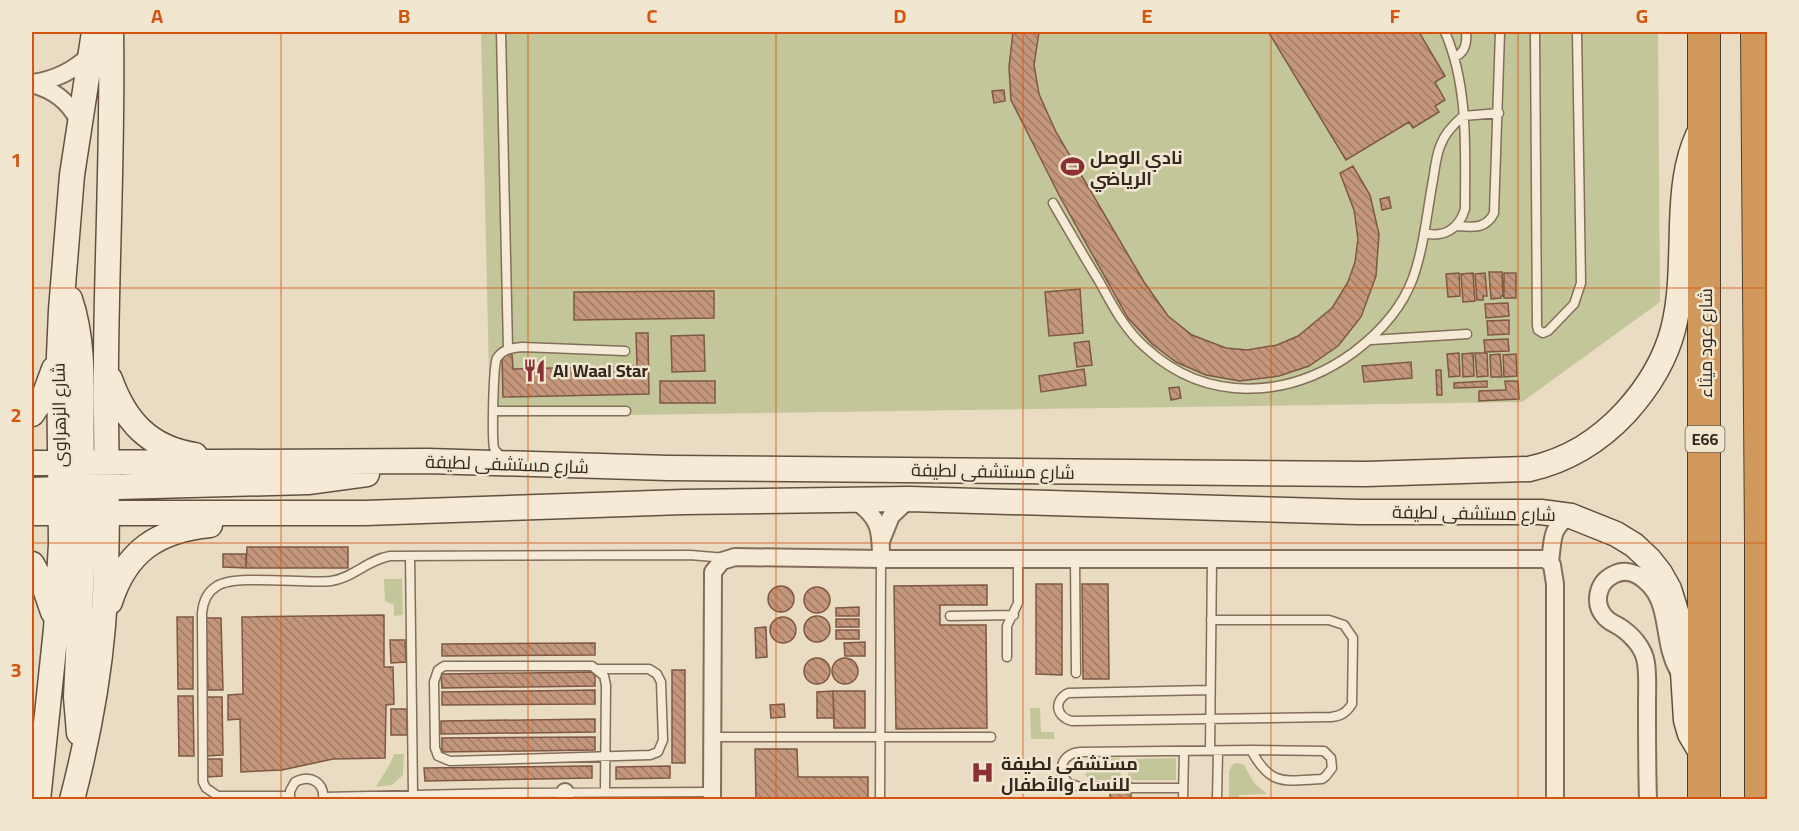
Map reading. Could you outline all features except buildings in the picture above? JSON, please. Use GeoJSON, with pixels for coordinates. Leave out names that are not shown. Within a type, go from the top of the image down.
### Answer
{"type":"FeatureCollection","features":[{"type":"Feature","properties":{"kind":"highway","name":"شارع عود ميثاء"},"geometry":{"type":"LineString","coordinates":[[1704,32],[1704,800]]}},
{"type":"Feature","properties":{"kind":"highway"},"geometry":{"type":"LineString","coordinates":[[1757,32],[1764,531],[1761,800]]}},
{"type":"Feature","properties":{"kind":"main road"},"geometry":{"type":"LineString","coordinates":[[80,492],[106,463],[111,32]]}},
{"type":"Feature","properties":{"kind":"main road","name":"شارع الزهراوى"},"geometry":{"type":"LineString","coordinates":[[72,800],[83,759],[97,684],[103,624],[59,356],[72,175],[93,43]]}},
{"type":"Feature","properties":{"kind":"main road","name":"شارع مستشفى لطيفة"},"geometry":{"type":"LineString","coordinates":[[106,463],[428,461],[494,457],[633,467],[1366,474],[1539,467],[1568,457],[1586,447],[1617,421],[1655,375],[1668,347],[1677,317],[1684,187],[1694,144],[1705,119]]}},
{"type":"Feature","properties":{"kind":"main road"},"geometry":{"type":"LineString","coordinates":[[64,279],[73,308],[81,366],[80,492],[83,534],[76,697],[83,759]]}},
{"type":"Feature","properties":{"kind":"main road"},"geometry":{"type":"LineString","coordinates":[[32,414],[44,396],[59,356]]}},
{"type":"Feature","properties":{"kind":"main road"},"geometry":{"type":"LineString","coordinates":[[106,359],[118,399],[142,432],[169,449],[227,462]]}},
{"type":"Feature","properties":{"kind":"main road"},"geometry":{"type":"LineString","coordinates":[[32,490],[80,492],[116,487],[308,482],[388,471],[428,461]]}},
{"type":"Feature","properties":{"kind":"main road","name":"شارع مستشفى لطيفة"},"geometry":{"type":"LineString","coordinates":[[32,463],[80,492],[262,514],[909,499],[1359,512],[1540,512],[1571,516],[1599,526],[1634,545],[1649,559],[1669,589],[1680,624],[1686,720],[1690,734],[1705,758]]}},
{"type":"Feature","properties":{"kind":"main road"},"geometry":{"type":"LineString","coordinates":[[1359,512],[1371,507],[1378,497],[1377,486],[1366,474]]}},
{"type":"Feature","properties":{"kind":"main road","name":"شارع مستشفى لطيفة"},"geometry":{"type":"LineString","coordinates":[[32,513],[80,492]]}},
{"type":"Feature","properties":{"kind":"main road","name":"شارع الزهراوى"},"geometry":{"type":"LineString","coordinates":[[38,800],[56,629],[61,544],[80,492]]}},
{"type":"Feature","properties":{"kind":"main road"},"geometry":{"type":"LineString","coordinates":[[103,624],[116,583],[123,571],[141,550],[155,539],[188,527],[242,521],[262,514]]}},
{"type":"Feature","properties":{"kind":"main road"},"geometry":{"type":"LineString","coordinates":[[32,564],[52,607],[56,629]]}},
{"type":"Feature","properties":{"kind":"street"},"geometry":{"type":"LineString","coordinates":[[32,83],[51,79],[70,71],[93,43]]}},
{"type":"Feature","properties":{"kind":"street"},"geometry":{"type":"LineString","coordinates":[[32,83],[54,93],[73,110],[79,121]]}},
{"type":"Feature","properties":{"kind":"street"},"geometry":{"type":"LineString","coordinates":[[881,551],[891,516],[909,499]]}},
{"type":"Feature","properties":{"kind":"street"},"geometry":{"type":"LineString","coordinates":[[854,500],[865,507],[876,521],[881,551]]}},
{"type":"Feature","properties":{"kind":"street"},"geometry":{"type":"LineString","coordinates":[[1556,800],[1555,593],[1553,569],[1550,562],[1556,528],[1563,520],[1571,516]]}},
{"type":"Feature","properties":{"kind":"street"},"geometry":{"type":"LineString","coordinates":[[712,796],[713,572],[717,565],[728,558],[881,551],[1018,559],[1540,559],[1550,562]]}},
{"type":"Feature","properties":{"kind":"street"},"geometry":{"type":"LineString","coordinates":[[1648,800],[1646,662],[1635,640],[1609,621],[1599,608],[1599,591],[1608,578],[1616,573],[1632,573],[1640,576],[1656,593],[1662,606],[1671,652],[1683,680]]}},
{"type":"Feature","properties":{"kind":"lane"},"geometry":{"type":"LineString","coordinates":[[501,32],[508,349]]}},
{"type":"Feature","properties":{"kind":"lane"},"geometry":{"type":"LineString","coordinates":[[1424,232],[1432,235],[1441,234],[1456,226],[1465,209],[1460,77],[1445,32]]}},
{"type":"Feature","properties":{"kind":"lane"},"geometry":{"type":"LineString","coordinates":[[1455,57],[1463,51],[1466,45],[1466,32]]}},
{"type":"Feature","properties":{"kind":"lane"},"geometry":{"type":"LineString","coordinates":[[1456,226],[1483,226],[1492,219],[1494,213],[1500,32]]}},
{"type":"Feature","properties":{"kind":"lane"},"geometry":{"type":"LineString","coordinates":[[1535,32],[1537,326],[1538,330],[1543,333],[1548,331],[1574,304],[1581,283],[1577,32]]}},
{"type":"Feature","properties":{"kind":"lane"},"geometry":{"type":"LineString","coordinates":[[1053,202],[1128,330],[1164,363],[1207,384],[1254,389],[1279,386],[1322,373],[1371,340],[1400,304],[1413,278],[1441,143],[1450,128],[1463,116],[1499,113]]}},
{"type":"Feature","properties":{"kind":"lane"},"geometry":{"type":"LineString","coordinates":[[1371,340],[1467,334]]}},
{"type":"Feature","properties":{"kind":"lane"},"geometry":{"type":"LineString","coordinates":[[494,457],[494,364],[497,358],[508,349],[522,347],[625,351]]}},
{"type":"Feature","properties":{"kind":"lane"},"geometry":{"type":"LineString","coordinates":[[494,411],[626,411]]}},
{"type":"Feature","properties":{"kind":"lane"},"geometry":{"type":"LineString","coordinates":[[880,800],[881,551]]}},
{"type":"Feature","properties":{"kind":"lane"},"geometry":{"type":"LineString","coordinates":[[712,796],[605,792],[565,796],[413,795],[323,798],[319,783],[310,778],[295,782],[290,798],[218,796],[206,788],[203,782],[202,613],[203,603],[208,593],[216,586],[231,582],[332,581],[374,560],[390,556],[674,555],[728,558]]}},
{"type":"Feature","properties":{"kind":"lane"},"geometry":{"type":"LineString","coordinates":[[410,556],[413,795]]}},
{"type":"Feature","properties":{"kind":"lane"},"geometry":{"type":"LineString","coordinates":[[1212,558],[1210,718],[1217,800]]}},
{"type":"Feature","properties":{"kind":"lane"},"geometry":{"type":"LineString","coordinates":[[1007,657],[1007,626],[1018,603],[1018,559]]}},
{"type":"Feature","properties":{"kind":"lane"},"geometry":{"type":"LineString","coordinates":[[1075,559],[1076,673]]}},
{"type":"Feature","properties":{"kind":"lane"},"geometry":{"type":"LineString","coordinates":[[950,616],[1014,615]]}},
{"type":"Feature","properties":{"kind":"lane"},"geometry":{"type":"LineString","coordinates":[[1210,690],[1068,693],[1058,702],[1058,709],[1060,715],[1072,721],[1340,716],[1352,704],[1354,696],[1353,638],[1344,625],[1329,620],[1211,620]]}},
{"type":"Feature","properties":{"kind":"lane"},"geometry":{"type":"LineString","coordinates":[[586,665],[598,669],[649,669],[657,674],[661,682],[663,740],[661,748],[650,755],[450,761],[438,756],[435,748],[434,682],[438,670],[444,666],[586,665]]}},
{"type":"Feature","properties":{"kind":"lane"},"geometry":{"type":"LineString","coordinates":[[598,669],[604,676],[606,685],[605,792]]}},
{"type":"Feature","properties":{"kind":"lane"},"geometry":{"type":"LineString","coordinates":[[712,737],[991,737]]}},
{"type":"Feature","properties":{"kind":"lane"},"geometry":{"type":"LineString","coordinates":[[1110,787],[1080,788],[1068,783],[1061,772],[1064,760],[1080,752],[1251,750],[1324,751],[1331,758],[1332,768],[1322,779],[1278,779],[1261,768],[1251,750]]}},
{"type":"Feature","properties":{"kind":"lane"},"geometry":{"type":"LineString","coordinates":[[1183,800],[1184,751]]}},
{"type":"Feature","properties":{"kind":"lane"},"geometry":{"type":"LineString","coordinates":[[1131,788],[1183,788]]}},
{"type":"Feature","properties":{"kind":"green space","name":"نادي الوصل الرياضي"},"geometry":{"type":"Polygon","coordinates":[[[481,32],[1658,32],[1660,302],[1522,402],[490,417],[481,32]]]}},
{"type":"Feature","properties":{"kind":"green space"},"geometry":{"type":"Polygon","coordinates":[[[384,579],[402,579],[403,615],[394,616],[394,605],[385,601],[384,579]]]}},
{"type":"Feature","properties":{"kind":"green space"},"geometry":{"type":"Polygon","coordinates":[[[1030,708],[1040,708],[1041,732],[1054,732],[1054,739],[1031,739],[1030,708]]]}},
{"type":"Feature","properties":{"kind":"green space"},"geometry":{"type":"Polygon","coordinates":[[[394,754],[404,754],[403,775],[392,785],[376,787],[390,764],[394,754]]]}},
{"type":"Feature","properties":{"kind":"green space"},"geometry":{"type":"Polygon","coordinates":[[[1120,758],[1121,780],[1092,780],[1086,776],[1085,765],[1091,760],[1120,758]]]}},
{"type":"Feature","properties":{"kind":"green space"},"geometry":{"type":"Polygon","coordinates":[[[1176,758],[1176,780],[1128,780],[1128,759],[1176,758]]]}},
{"type":"Feature","properties":{"kind":"green space"},"geometry":{"type":"Polygon","coordinates":[[[1233,764],[1244,765],[1254,783],[1267,794],[1239,795],[1239,799],[1229,799],[1229,771],[1233,764]]]}},
{"type":"Feature","properties":{"kind":"place","name":"نادي الوصل الرياضي"},"geometry":{"type":"Point","coordinates":[1072,167]}},
{"type":"Feature","properties":{"kind":"place","name":"Al Waal Star"},"geometry":{"type":"Point","coordinates":[535,370]}},
{"type":"Feature","properties":{"kind":"place","name":"مستشفى لطيفة للنساء والأطفال"},"geometry":{"type":"Point","coordinates":[983,773]}}]}
